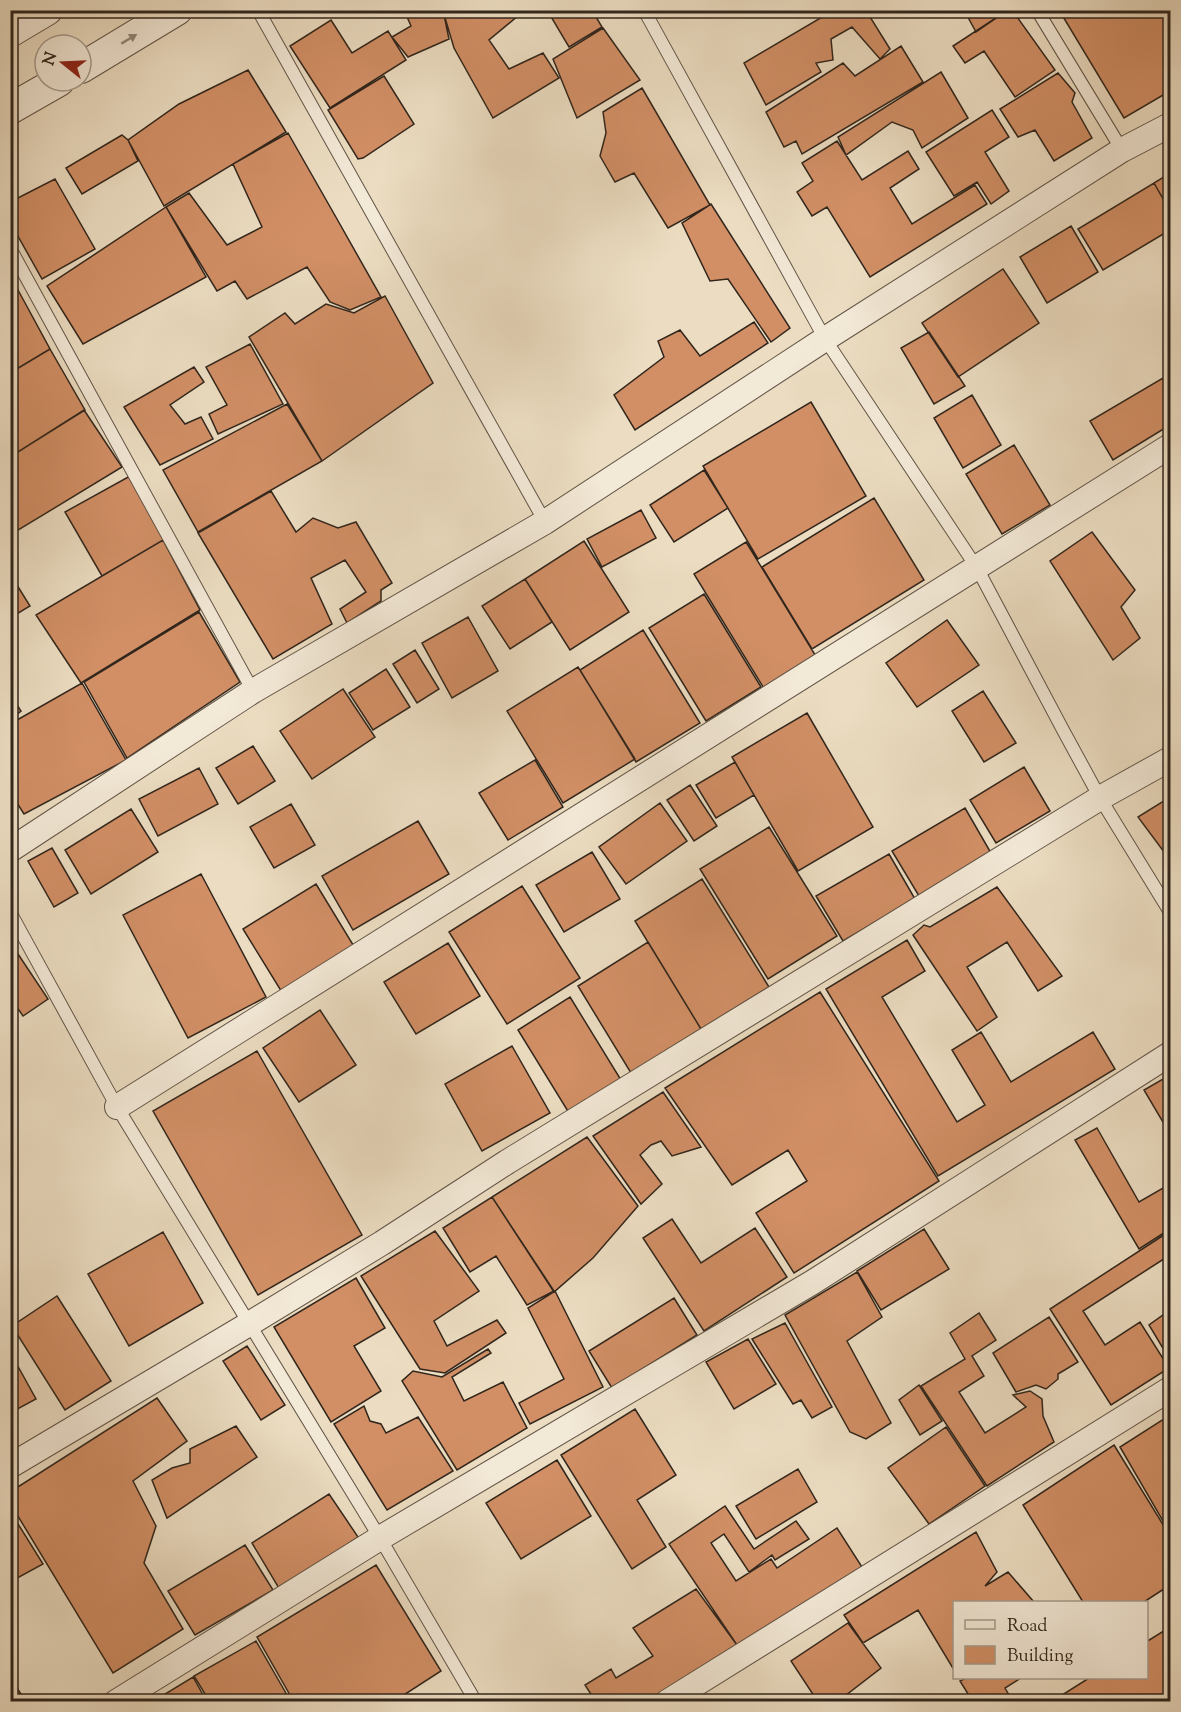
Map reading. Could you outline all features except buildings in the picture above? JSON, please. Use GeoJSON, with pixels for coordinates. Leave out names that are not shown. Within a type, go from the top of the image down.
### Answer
{"type":"FeatureCollection","features":[{"type":"Feature","properties":{"kind":"street"},"geometry":{"type":"LineString","coordinates":[[10,32],[47,10]]}},
{"type":"Feature","properties":{"kind":"street"},"geometry":{"type":"LineString","coordinates":[[93,61],[177,10]]}},
{"type":"Feature","properties":{"kind":"street"},"geometry":{"type":"LineString","coordinates":[[10,110],[38,93]]}},
{"type":"Feature","properties":{"kind":"street"},"geometry":{"type":"LineString","coordinates":[[10,850],[254,691],[545,522],[825,339],[1122,150],[1170,125]]}},
{"type":"Feature","properties":{"kind":"street"},"geometry":{"type":"LineString","coordinates":[[117,1107],[1170,446]]}},
{"type":"Feature","properties":{"kind":"street"},"geometry":{"type":"LineString","coordinates":[[10,1466],[249,1324],[1100,798],[1170,759]]}},
{"type":"Feature","properties":{"kind":"street"},"geometry":{"type":"LineString","coordinates":[[116,1701],[380,1538],[813,1282],[1170,1054]]}},
{"type":"Feature","properties":{"kind":"street"},"geometry":{"type":"LineString","coordinates":[[667,1701],[1170,1389]]}},
{"type":"Feature","properties":{"kind":"lane"},"geometry":{"type":"LineString","coordinates":[[258,10],[545,522]]}},
{"type":"Feature","properties":{"kind":"lane"},"geometry":{"type":"LineString","coordinates":[[644,10],[825,339],[977,568],[1100,798],[1170,912]]}},
{"type":"Feature","properties":{"kind":"lane"},"geometry":{"type":"LineString","coordinates":[[1037,10],[1122,150]]}},
{"type":"Feature","properties":{"kind":"lane"},"geometry":{"type":"LineString","coordinates":[[10,248],[254,691]]}},
{"type":"Feature","properties":{"kind":"lane"},"geometry":{"type":"LineString","coordinates":[[10,912],[117,1107],[380,1538],[476,1701]]}}]}
